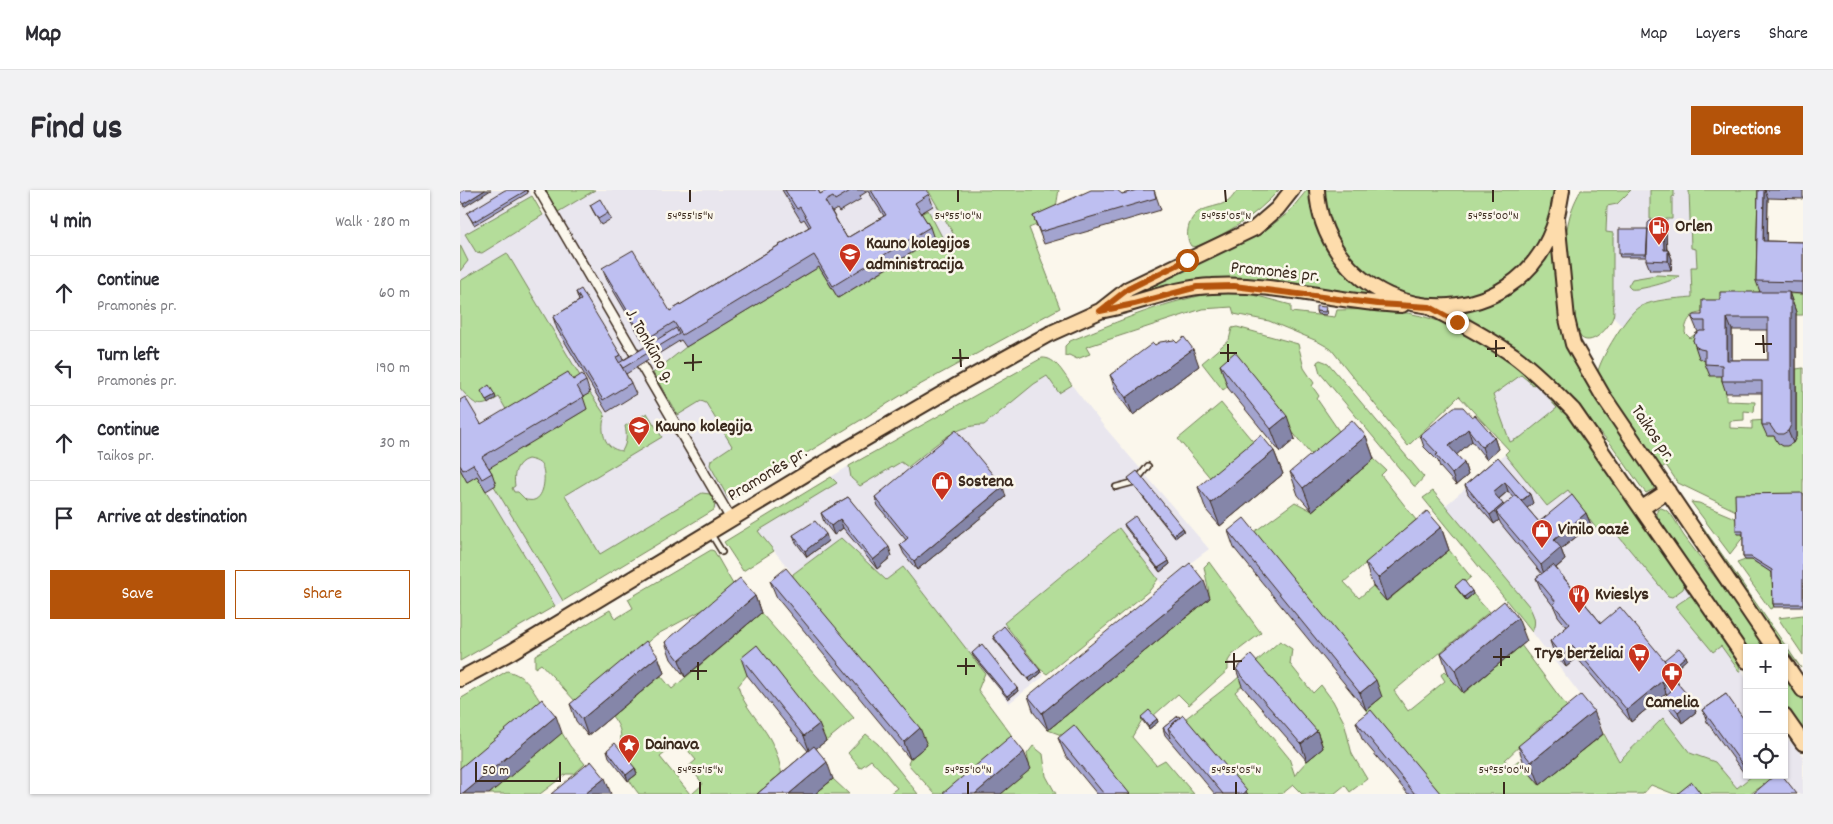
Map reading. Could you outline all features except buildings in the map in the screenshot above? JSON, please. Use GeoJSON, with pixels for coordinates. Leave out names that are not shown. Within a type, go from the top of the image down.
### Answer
{"type":"FeatureCollection","features":[{"type":"Feature","properties":{"kind":"main road","name":"Pramonės pr."},"geometry":{"type":"LineString","coordinates":[[1100,311],[1128,289],[1255,228],[1277,209],[1292,190]]}},
{"type":"Feature","properties":{"kind":"main road"},"geometry":{"type":"LineString","coordinates":[[1318,190],[1323,222],[1333,245],[1347,265],[1365,282],[1386,295],[1424,306],[1483,336],[1514,356],[1551,388],[1572,410],[1642,508],[1743,656]]}},
{"type":"Feature","properties":{"kind":"main road"},"geometry":{"type":"LineString","coordinates":[[1558,216],[1562,190]]}},
{"type":"Feature","properties":{"kind":"main road"},"geometry":{"type":"LineString","coordinates":[[1558,216],[1572,190]]}},
{"type":"Feature","properties":{"kind":"main road","name":"Pramonės pr."},"geometry":{"type":"LineString","coordinates":[[460,679],[511,652],[959,384],[1049,334],[1100,311],[1197,287],[1214,286],[1262,288],[1390,305],[1451,306],[1471,303],[1490,296],[1509,285],[1525,272],[1549,238],[1558,216]]}},
{"type":"Feature","properties":{"kind":"main road","name":"Taikos pr."},"geometry":{"type":"LineString","coordinates":[[1558,216],[1567,320],[1574,344],[1603,396],[1771,644]]}},
{"type":"Feature","properties":{"kind":"main road"},"geometry":{"type":"LineString","coordinates":[[1642,508],[1668,491]]}},
{"type":"Feature","properties":{"kind":"main road"},"geometry":{"type":"LineString","coordinates":[[1788,668],[1803,690]]}},
{"type":"Feature","properties":{"kind":"main road"},"geometry":{"type":"LineString","coordinates":[[1788,722],[1803,743]]}},
{"type":"Feature","properties":{"kind":"street","name":"J. Tonkūno g."},"geometry":{"type":"LineString","coordinates":[[539,190],[731,519]]}},
{"type":"Feature","properties":{"kind":"lane"},"geometry":{"type":"LineString","coordinates":[[1140,476],[1148,466]]}},
{"type":"Feature","properties":{"kind":"lane"},"geometry":{"type":"LineString","coordinates":[[1116,487],[1131,483]]}},
{"type":"Feature","properties":{"kind":"lane"},"geometry":{"type":"LineString","coordinates":[[709,532],[722,552]]}},
{"type":"Feature","properties":{"kind":"shaded area","name":"Kauno kolegija"},"geometry":{"type":"Polygon","coordinates":[[[460,190],[529,190],[532,196],[465,234],[482,253],[555,208],[545,190],[1033,190],[1029,228],[1060,308],[905,393],[504,637],[460,661],[460,190]]]}},
{"type":"Feature","properties":{"kind":"shaded area"},"geometry":{"type":"Polygon","coordinates":[[[1631,190],[1689,190],[1691,248],[1696,248],[1697,267],[1691,267],[1692,297],[1657,300],[1637,308],[1622,326],[1613,317],[1613,233],[1606,233],[1607,205],[1617,204],[1631,190]]]}},
{"type":"Feature","properties":{"kind":"shaded area"},"geometry":{"type":"Polygon","coordinates":[[[1042,358],[1049,358],[1053,361],[1102,424],[1209,549],[1162,584],[1118,528],[1004,623],[1044,676],[1009,703],[903,568],[886,580],[841,538],[793,574],[753,525],[849,466],[1042,358]]]}},
{"type":"Feature","properties":{"kind":"shaded area"},"geometry":{"type":"Polygon","coordinates":[[[1506,360],[1554,399],[1653,537],[1737,660],[1743,672],[1743,779],[1748,779],[1737,788],[1715,762],[1690,753],[1663,718],[1619,761],[1593,711],[1532,632],[1423,498],[1433,491],[1446,505],[1509,451],[1459,396],[1506,360]]]}},
{"type":"Feature","properties":{"kind":"shaded area"},"geometry":{"type":"Polygon","coordinates":[[[1788,739],[1803,756],[1803,794],[1750,794],[1773,779],[1788,779],[1788,739]]]}},
{"type":"Feature","properties":{"kind":"green space"},"geometry":{"type":"Polygon","coordinates":[[[545,190],[595,190],[558,212],[545,190]]]}},
{"type":"Feature","properties":{"kind":"green space"},"geometry":{"type":"Polygon","coordinates":[[[928,190],[1059,190],[1056,208],[1051,217],[1029,228],[1060,308],[905,393],[733,498],[728,498],[710,465],[711,460],[732,446],[706,403],[701,401],[678,415],[653,373],[686,347],[819,267],[838,298],[934,240],[919,215],[928,210],[952,256],[961,247],[928,190]]]}},
{"type":"Feature","properties":{"kind":"green space"},"geometry":{"type":"Polygon","coordinates":[[[1238,190],[1279,190],[1260,208],[1230,230],[1195,247],[1191,246],[1188,237],[1188,227],[1196,214],[1227,202],[1238,190]]]}},
{"type":"Feature","properties":{"kind":"green space"},"geometry":{"type":"Polygon","coordinates":[[[1307,190],[1312,190],[1331,251],[1342,268],[1373,297],[1221,279],[1204,279],[1143,292],[1142,290],[1268,228],[1288,213],[1307,190]]]}},
{"type":"Feature","properties":{"kind":"green space"},"geometry":{"type":"Polygon","coordinates":[[[1325,190],[1554,190],[1554,198],[1549,220],[1543,234],[1535,247],[1509,276],[1477,293],[1443,299],[1408,295],[1377,281],[1350,259],[1332,228],[1325,190]]]}},
{"type":"Feature","properties":{"kind":"green space"},"geometry":{"type":"Polygon","coordinates":[[[1581,190],[1631,190],[1617,204],[1607,206],[1606,232],[1613,233],[1613,317],[1602,333],[1597,337],[1586,340],[1581,338],[1574,324],[1567,251],[1569,219],[1581,190]]]}},
{"type":"Feature","properties":{"kind":"green space"},"geometry":{"type":"Polygon","coordinates":[[[1650,190],[1674,190],[1674,196],[1672,197],[1672,219],[1650,219],[1650,190]]]}},
{"type":"Feature","properties":{"kind":"green space"},"geometry":{"type":"Polygon","coordinates":[[[1689,190],[1768,190],[1761,293],[1803,294],[1803,315],[1796,315],[1796,312],[1793,312],[1793,304],[1710,311],[1692,316],[1685,328],[1685,333],[1690,338],[1698,332],[1710,361],[1726,376],[1726,401],[1755,402],[1754,412],[1744,411],[1744,420],[1730,421],[1730,428],[1752,429],[1752,421],[1767,420],[1767,436],[1774,436],[1778,443],[1783,446],[1796,437],[1796,369],[1803,368],[1803,496],[1736,511],[1678,483],[1666,465],[1660,469],[1601,383],[1598,372],[1603,358],[1621,327],[1634,311],[1652,302],[1692,297],[1691,267],[1697,267],[1696,249],[1691,248],[1689,190]]]}},
{"type":"Feature","properties":{"kind":"green space"},"geometry":{"type":"Polygon","coordinates":[[[532,196],[543,215],[482,253],[476,252],[465,234],[532,196]]]}},
{"type":"Feature","properties":{"kind":"green space"},"geometry":{"type":"Polygon","coordinates":[[[460,245],[468,261],[460,271],[460,245]]]}},
{"type":"Feature","properties":{"kind":"green space"},"geometry":{"type":"Polygon","coordinates":[[[1552,247],[1561,322],[1572,355],[1588,385],[1651,479],[1654,489],[1646,493],[1611,444],[1578,409],[1459,316],[1459,314],[1490,303],[1514,290],[1534,272],[1552,247]]]}},
{"type":"Feature","properties":{"kind":"green space"},"geometry":{"type":"Polygon","coordinates":[[[507,253],[586,386],[512,420],[499,397],[482,405],[470,399],[460,388],[460,281],[507,253]]]}},
{"type":"Feature","properties":{"kind":"green space"},"geometry":{"type":"Polygon","coordinates":[[[1656,275],[1679,276],[1664,283],[1640,289],[1631,289],[1628,286],[1632,279],[1656,275]]]}},
{"type":"Feature","properties":{"kind":"green space"},"geometry":{"type":"Polygon","coordinates":[[[1222,292],[1250,294],[1291,305],[1291,312],[1335,317],[1337,310],[1373,310],[1408,313],[1446,324],[1487,347],[1536,384],[1533,385],[1521,375],[1493,395],[1510,442],[1521,437],[1557,408],[1549,399],[1552,397],[1574,423],[1685,584],[1683,589],[1672,597],[1668,596],[1610,526],[1600,534],[1568,490],[1547,506],[1505,454],[1509,450],[1459,396],[1408,446],[1331,349],[1317,341],[1269,321],[1234,314],[1232,307],[1202,309],[1086,347],[1090,354],[1077,359],[1069,355],[1065,356],[1065,346],[1070,341],[1088,333],[1164,305],[1222,292]]]}},
{"type":"Feature","properties":{"kind":"green space"},"geometry":{"type":"Polygon","coordinates":[[[1237,327],[1298,344],[1304,368],[1314,383],[1312,386],[1319,396],[1317,399],[1339,431],[1311,455],[1245,373],[1223,390],[1202,363],[1229,340],[1232,328],[1237,327]]]}},
{"type":"Feature","properties":{"kind":"green space"},"geometry":{"type":"Polygon","coordinates":[[[1042,358],[1047,358],[1056,363],[1072,385],[1059,393],[1047,376],[1034,384],[984,425],[962,429],[952,434],[908,467],[901,462],[860,486],[851,478],[849,466],[1042,358]]]}},
{"type":"Feature","properties":{"kind":"green space"},"geometry":{"type":"Polygon","coordinates":[[[1320,360],[1328,363],[1424,477],[1416,486],[1414,486],[1320,373],[1317,362],[1320,360]]]}},
{"type":"Feature","properties":{"kind":"green space"},"geometry":{"type":"Polygon","coordinates":[[[590,393],[605,415],[604,437],[616,449],[622,451],[625,445],[625,426],[647,413],[662,437],[565,495],[600,554],[702,493],[710,494],[715,502],[714,510],[563,601],[494,486],[496,485],[486,469],[587,409],[581,398],[590,393]],[[528,459],[518,466],[514,478],[515,486],[512,488],[514,492],[518,492],[526,500],[532,500],[540,495],[544,485],[544,474],[541,464],[528,459]]]}},
{"type":"Feature","properties":{"kind":"green space"},"geometry":{"type":"Polygon","coordinates":[[[1221,403],[1255,444],[1212,480],[1178,439],[1221,403]]]}},
{"type":"Feature","properties":{"kind":"green space"},"geometry":{"type":"Polygon","coordinates":[[[1374,459],[1386,470],[1381,475],[1416,520],[1344,582],[1359,598],[1373,586],[1387,601],[1449,550],[1471,577],[1457,589],[1466,600],[1473,594],[1489,612],[1394,691],[1408,711],[1445,681],[1441,675],[1444,671],[1464,693],[1521,645],[1570,711],[1557,721],[1545,722],[1505,760],[1510,767],[1519,760],[1539,785],[1604,734],[1619,761],[1663,718],[1690,753],[1715,762],[1737,788],[1748,779],[1773,779],[1750,794],[1674,794],[1651,785],[1643,794],[1433,794],[1377,727],[1250,535],[1295,502],[1312,511],[1374,459]]]}},
{"type":"Feature","properties":{"kind":"green space"},"geometry":{"type":"Polygon","coordinates":[[[460,469],[467,482],[477,476],[555,606],[460,661],[460,469]]]}},
{"type":"Feature","properties":{"kind":"green space"},"geometry":{"type":"Polygon","coordinates":[[[831,477],[837,483],[758,531],[774,551],[743,571],[724,542],[831,477]]]}},
{"type":"Feature","properties":{"kind":"green space"},"geometry":{"type":"Polygon","coordinates":[[[1433,491],[1529,606],[1534,619],[1532,632],[1423,498],[1433,491]]]}},
{"type":"Feature","properties":{"kind":"green space"},"geometry":{"type":"Polygon","coordinates":[[[1691,502],[1699,503],[1737,519],[1744,536],[1730,554],[1691,502]]]}},
{"type":"Feature","properties":{"kind":"green space"},"geometry":{"type":"Polygon","coordinates":[[[1661,508],[1669,512],[1684,536],[1764,644],[1743,644],[1657,520],[1657,510],[1661,508]]]}},
{"type":"Feature","properties":{"kind":"green space"},"geometry":{"type":"Polygon","coordinates":[[[1695,519],[1703,527],[1784,644],[1781,644],[1695,519]]]}},
{"type":"Feature","properties":{"kind":"green space"},"geometry":{"type":"Polygon","coordinates":[[[1119,528],[1158,579],[1150,590],[1047,674],[1040,669],[1004,623],[1119,528]]]}},
{"type":"Feature","properties":{"kind":"green space"},"geometry":{"type":"Polygon","coordinates":[[[841,538],[886,580],[903,567],[985,673],[978,690],[1014,741],[951,794],[935,794],[908,764],[910,759],[792,585],[793,574],[841,538]]]}},
{"type":"Feature","properties":{"kind":"green space"},"geometry":{"type":"Polygon","coordinates":[[[711,550],[714,551],[734,586],[730,595],[656,635],[576,702],[541,664],[535,668],[535,655],[610,610],[615,619],[633,608],[628,599],[711,550]]]}},
{"type":"Feature","properties":{"kind":"green space"},"geometry":{"type":"Polygon","coordinates":[[[1752,560],[1773,573],[1774,607],[1770,609],[1737,563],[1752,560]]]}},
{"type":"Feature","properties":{"kind":"green space"},"geometry":{"type":"Polygon","coordinates":[[[1209,562],[1261,633],[1232,655],[1228,661],[1228,670],[1189,705],[1178,694],[1153,716],[1142,720],[1132,737],[1156,765],[1165,760],[1194,794],[1123,794],[1080,742],[1048,730],[1210,598],[1204,567],[1209,562]]]}},
{"type":"Feature","properties":{"kind":"green space"},"geometry":{"type":"Polygon","coordinates":[[[1690,596],[1694,596],[1737,660],[1741,671],[1739,671],[1721,646],[1713,652],[1675,606],[1690,596]]]}},
{"type":"Feature","properties":{"kind":"green space"},"geometry":{"type":"Polygon","coordinates":[[[761,613],[854,718],[826,741],[763,663],[747,675],[738,686],[744,700],[772,743],[778,757],[782,776],[759,794],[692,794],[703,784],[689,766],[696,760],[680,741],[660,757],[690,794],[639,794],[625,771],[621,754],[621,735],[619,727],[612,716],[661,676],[672,689],[761,613]]]}},
{"type":"Feature","properties":{"kind":"green space"},"geometry":{"type":"Polygon","coordinates":[[[1803,615],[1803,655],[1778,618],[1803,615]]]}},
{"type":"Feature","properties":{"kind":"green space"},"geometry":{"type":"Polygon","coordinates":[[[1280,641],[1292,649],[1290,664],[1313,693],[1321,685],[1333,701],[1344,722],[1352,754],[1367,779],[1350,792],[1345,785],[1334,794],[1302,794],[1293,785],[1282,794],[1241,794],[1181,722],[1232,683],[1280,641]],[[1257,672],[1235,692],[1289,758],[1295,776],[1307,761],[1257,672]]]}},
{"type":"Feature","properties":{"kind":"green space"},"geometry":{"type":"Polygon","coordinates":[[[1788,649],[1801,668],[1788,653],[1788,649]]]}},
{"type":"Feature","properties":{"kind":"green space"},"geometry":{"type":"Polygon","coordinates":[[[507,671],[524,679],[542,704],[460,769],[460,699],[507,671]]]}},
{"type":"Feature","properties":{"kind":"green space"},"geometry":{"type":"Polygon","coordinates":[[[1788,679],[1803,701],[1803,733],[1788,711],[1788,679]]]}},
{"type":"Feature","properties":{"kind":"green space"},"geometry":{"type":"Polygon","coordinates":[[[562,733],[585,764],[574,774],[566,774],[540,794],[489,794],[562,733]]]}},
{"type":"Feature","properties":{"kind":"green space"},"geometry":{"type":"Polygon","coordinates":[[[866,734],[878,744],[918,794],[889,794],[897,788],[871,760],[860,768],[848,753],[866,734]]]}},
{"type":"Feature","properties":{"kind":"green space"},"geometry":{"type":"Polygon","coordinates":[[[1033,746],[1043,754],[1046,776],[1056,794],[1001,794],[1030,769],[1027,754],[1033,746]]]}},
{"type":"Feature","properties":{"kind":"green space"},"geometry":{"type":"Polygon","coordinates":[[[833,779],[849,794],[815,794],[833,779]]]}},
{"type":"Feature","properties":{"kind":"place","name":"Orlen"},"geometry":{"type":"Point","coordinates":[1659,246]}},
{"type":"Feature","properties":{"kind":"place","name":"Kauno kolegijos administracija"},"geometry":{"type":"Point","coordinates":[850,273]}},
{"type":"Feature","properties":{"kind":"place","name":"Kauno kolegija"},"geometry":{"type":"Point","coordinates":[639,446]}},
{"type":"Feature","properties":{"kind":"place","name":"Sostena"},"geometry":{"type":"Point","coordinates":[942,501]}},
{"type":"Feature","properties":{"kind":"place","name":"Vinilo oazė"},"geometry":{"type":"Point","coordinates":[1542,549]}},
{"type":"Feature","properties":{"kind":"place","name":"Kvieslys"},"geometry":{"type":"Point","coordinates":[1579,614]}},
{"type":"Feature","properties":{"kind":"place","name":"Trys berželiai"},"geometry":{"type":"Point","coordinates":[1639,673]}},
{"type":"Feature","properties":{"kind":"place","name":"Camelia"},"geometry":{"type":"Point","coordinates":[1672,692]}},
{"type":"Feature","properties":{"kind":"place","name":"Dainava"},"geometry":{"type":"Point","coordinates":[629,764]}},
{"type":"Feature","properties":{"kind":"route"},"geometry":{"type":"LineString","coordinates":[[1187,260],[1128,289],[1100,311],[1197,287],[1234,286],[1378,304],[1430,307],[1457,322]]}}]}
